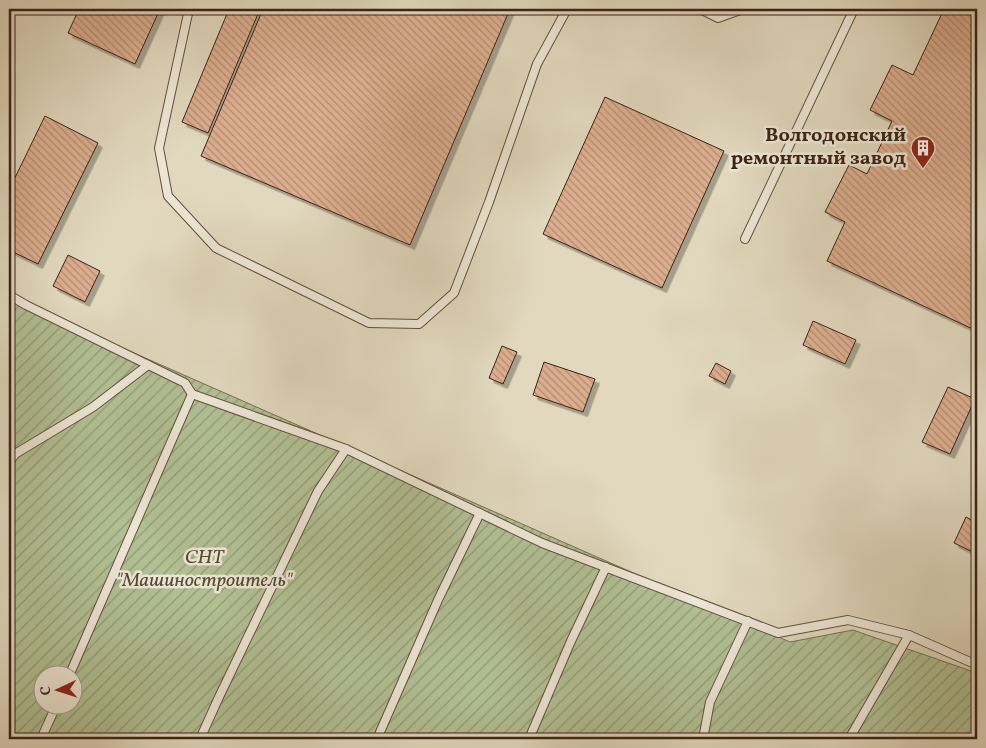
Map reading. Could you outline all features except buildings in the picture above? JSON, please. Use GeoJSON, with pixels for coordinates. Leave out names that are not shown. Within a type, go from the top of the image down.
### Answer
{"type":"FeatureCollection","features":[{"type":"Feature","properties":{"kind":"lane"},"geometry":{"type":"LineString","coordinates":[[188,9],[159,148],[168,196],[216,248],[369,323],[379,324],[419,324],[454,293],[489,202],[537,64],[566,10],[556,9]]}},
{"type":"Feature","properties":{"kind":"lane"},"geometry":{"type":"LineString","coordinates":[[700,9],[718,18],[743,9]]}},
{"type":"Feature","properties":{"kind":"lane"},"geometry":{"type":"LineString","coordinates":[[745,240],[854,9]]}},
{"type":"Feature","properties":{"kind":"lane"},"geometry":{"type":"LineString","coordinates":[[9,295],[185,383],[192,394],[346,449],[542,543],[778,632],[848,620],[909,635],[977,665]]}},
{"type":"Feature","properties":{"kind":"lane"},"geometry":{"type":"LineString","coordinates":[[9,463],[15,454],[93,407],[148,365]]}},
{"type":"Feature","properties":{"kind":"lane"},"geometry":{"type":"LineString","coordinates":[[73,666],[192,394]]}},
{"type":"Feature","properties":{"kind":"lane"},"geometry":{"type":"LineString","coordinates":[[200,739],[318,491],[346,449]]}},
{"type":"Feature","properties":{"kind":"lane"},"geometry":{"type":"LineString","coordinates":[[377,739],[438,600],[480,512]]}},
{"type":"Feature","properties":{"kind":"lane"},"geometry":{"type":"LineString","coordinates":[[529,739],[571,641],[606,567]]}},
{"type":"Feature","properties":{"kind":"lane"},"geometry":{"type":"LineString","coordinates":[[702,739],[710,702],[748,621]]}},
{"type":"Feature","properties":{"kind":"lane"},"geometry":{"type":"LineString","coordinates":[[849,739],[909,635]]}},
{"type":"Feature","properties":{"kind":"lane"},"geometry":{"type":"LineString","coordinates":[[41,739],[51,716]]}},
{"type":"Feature","properties":{"kind":"green space","name":"СНТ \"Машиностроитель\""},"geometry":{"type":"Polygon","coordinates":[[[9,298],[790,642],[853,630],[977,673],[977,739],[9,739],[9,298]]]}},
{"type":"Feature","properties":{"kind":"place","name":"Волгодонский ремонтный завод"},"geometry":{"type":"Point","coordinates":[923,169]}}]}
